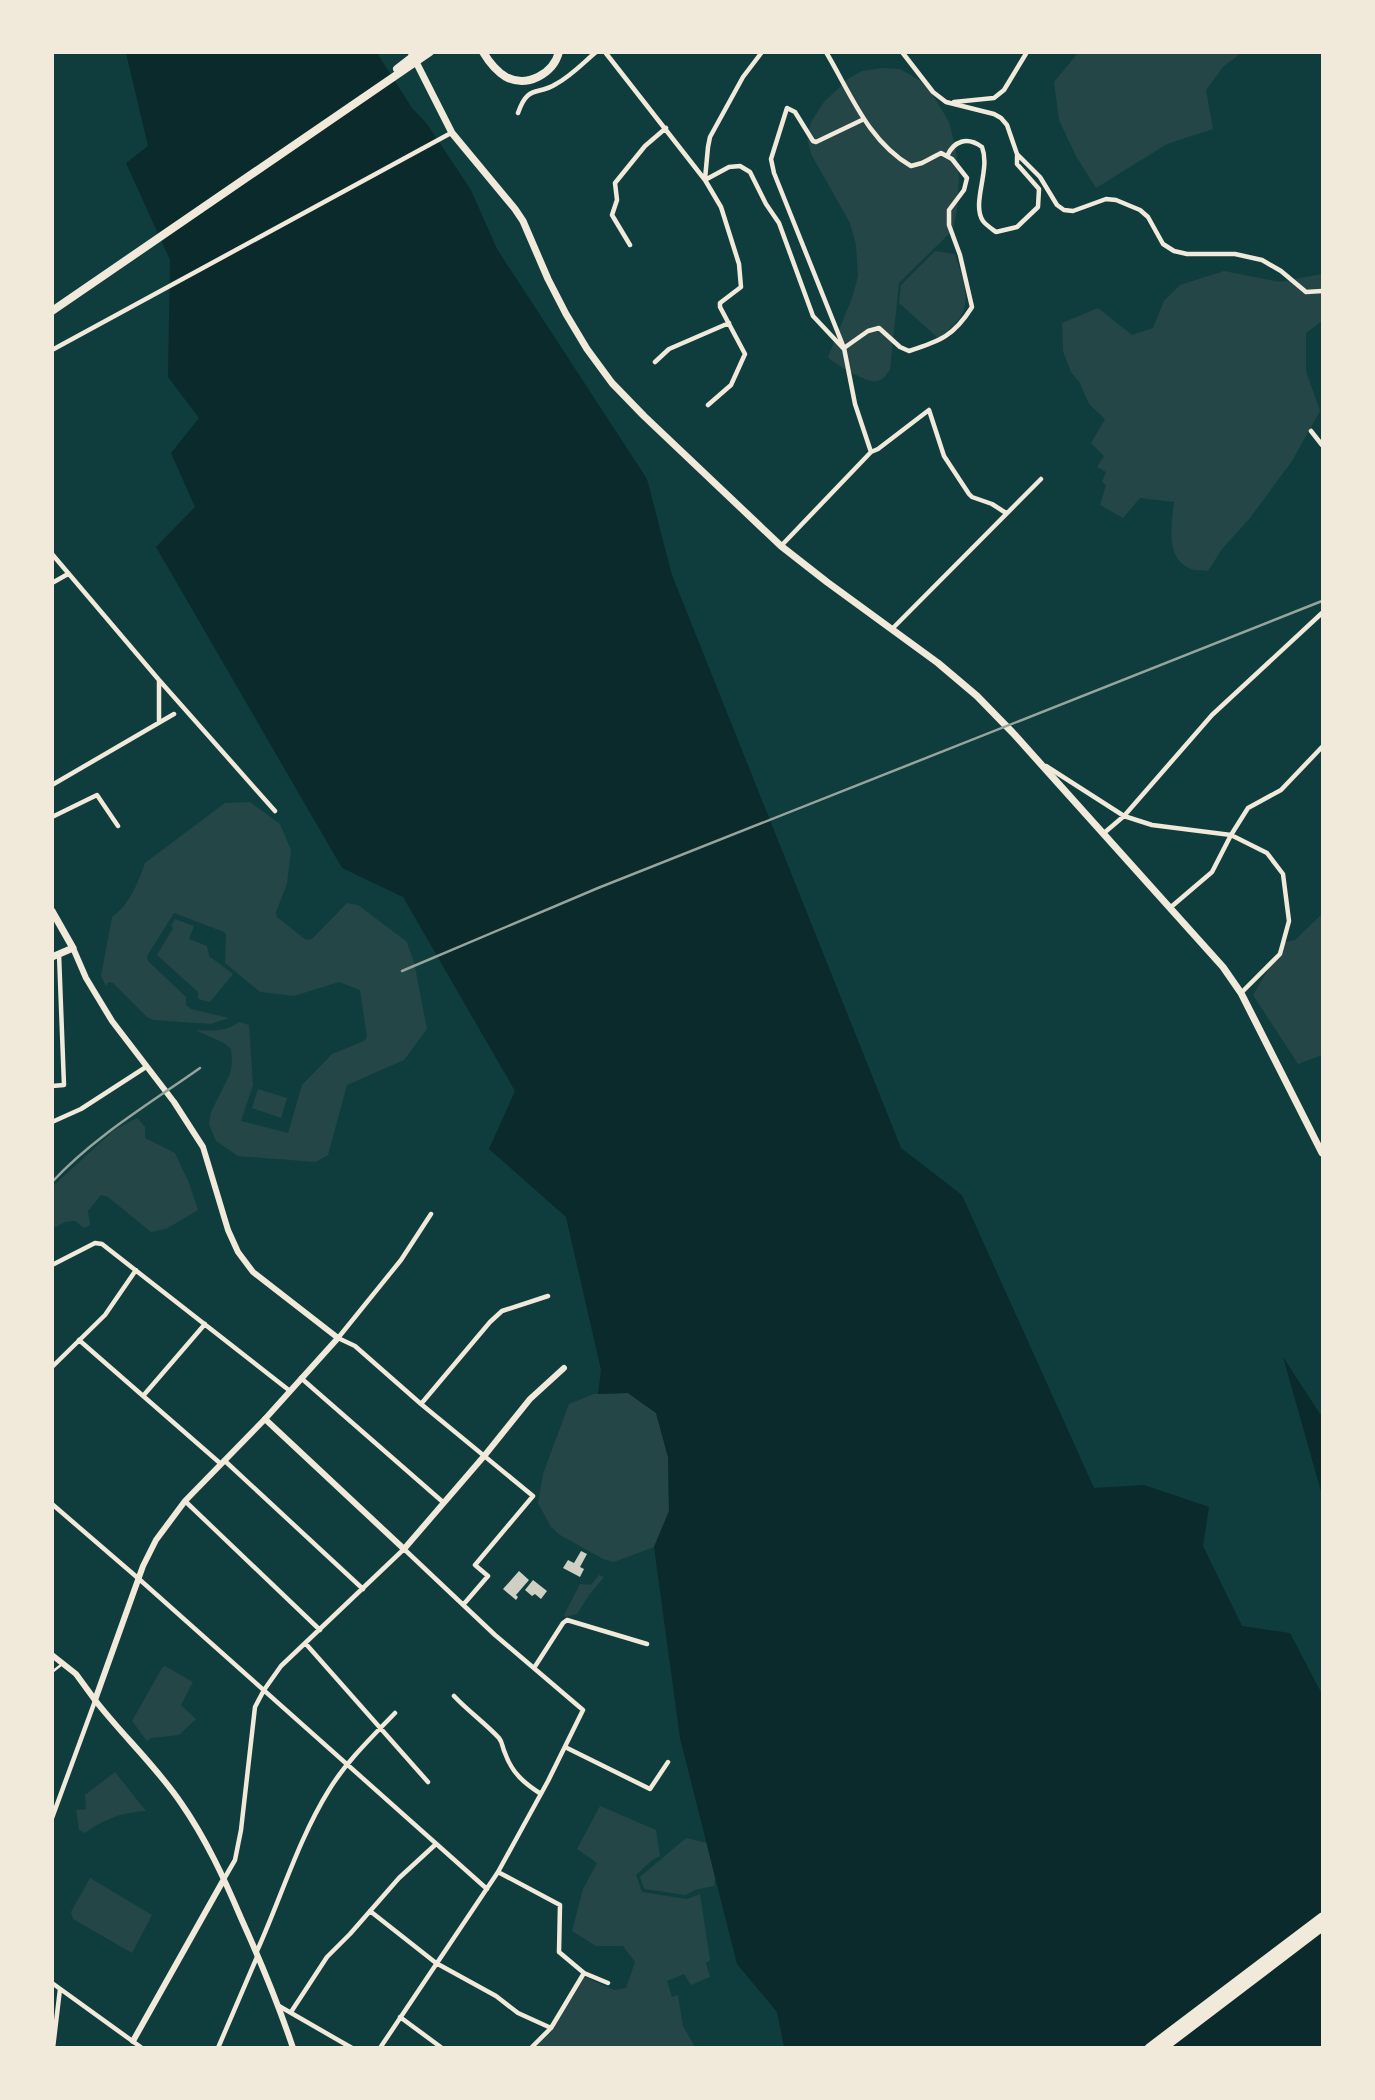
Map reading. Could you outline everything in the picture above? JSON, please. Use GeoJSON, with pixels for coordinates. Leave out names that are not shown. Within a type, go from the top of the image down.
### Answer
{"type":"FeatureCollection","features":[{"type":"Feature","properties":{"kind":"highway"},"geometry":{"type":"LineString","coordinates":[[360,100],[419,52]]}},
{"type":"Feature","properties":{"kind":"highway"},"geometry":{"type":"LineString","coordinates":[[52,311],[430,52]]}},
{"type":"Feature","properties":{"kind":"highway"},"geometry":{"type":"LineString","coordinates":[[483,52],[502,74],[521,81],[536,79],[542,75],[556,61],[559,52]]}},
{"type":"Feature","properties":{"kind":"highway"},"geometry":{"type":"LineString","coordinates":[[1149,2048],[1322,1917]]}},
{"type":"Feature","properties":{"kind":"highway"},"geometry":{"type":"LineString","coordinates":[[1163,2048],[1322,1927]]}},
{"type":"Feature","properties":{"kind":"main road"},"geometry":{"type":"LineString","coordinates":[[411,52],[449,135],[523,221],[566,314],[612,383],[653,426],[804,565],[939,663],[977,696],[1104,833],[1223,967],[1241,993],[1322,1153]]}},
{"type":"Feature","properties":{"kind":"main road"},"geometry":{"type":"LineString","coordinates":[[52,911],[73,948],[56,955]]}},
{"type":"Feature","properties":{"kind":"street"},"geometry":{"type":"LineString","coordinates":[[518,113],[528,95],[535,90],[559,83],[596,52]]}},
{"type":"Feature","properties":{"kind":"street"},"geometry":{"type":"LineString","coordinates":[[605,52],[705,180],[721,207],[739,264],[741,287],[720,303],[720,307],[745,354],[731,385],[708,405]]}},
{"type":"Feature","properties":{"kind":"street"},"geometry":{"type":"LineString","coordinates":[[826,52],[863,120],[879,141],[900,160],[911,166],[941,153],[952,159],[967,178],[964,190],[949,210],[949,225],[960,255],[972,307],[964,319],[945,338],[909,351],[900,347],[879,328],[868,331],[844,348]]}},
{"type":"Feature","properties":{"kind":"street"},"geometry":{"type":"LineString","coordinates":[[902,52],[933,92],[946,102],[1002,118],[1017,154],[1017,164],[1039,189],[1038,207],[1017,227],[996,232],[983,221],[979,211],[986,163],[982,147],[969,141],[959,142],[951,147],[947,156]]}},
{"type":"Feature","properties":{"kind":"street"},"geometry":{"type":"LineString","coordinates":[[946,102],[994,98],[1004,90],[1027,52]]}},
{"type":"Feature","properties":{"kind":"street"},"geometry":{"type":"LineString","coordinates":[[705,180],[710,137],[743,77],[762,54]]}},
{"type":"Feature","properties":{"kind":"street"},"geometry":{"type":"LineString","coordinates":[[863,120],[816,142],[795,112],[787,108],[771,159],[774,173],[844,348],[855,404],[871,452]]}},
{"type":"Feature","properties":{"kind":"street"},"geometry":{"type":"LineString","coordinates":[[631,245],[612,215],[617,200],[615,183],[645,146],[666,128]]}},
{"type":"Feature","properties":{"kind":"street"},"geometry":{"type":"LineString","coordinates":[[52,350],[449,135]]}},
{"type":"Feature","properties":{"kind":"street"},"geometry":{"type":"LineString","coordinates":[[1017,154],[1040,177],[1057,205],[1064,210],[1073,211],[1106,199],[1116,200],[1140,210],[1148,217],[1163,244],[1174,251],[1187,254],[1235,254],[1262,260],[1281,271],[1306,292],[1322,291]]}},
{"type":"Feature","properties":{"kind":"street"},"geometry":{"type":"LineString","coordinates":[[705,180],[729,167],[740,166],[750,172],[779,223],[813,316],[844,348]]}},
{"type":"Feature","properties":{"kind":"street"},"geometry":{"type":"LineString","coordinates":[[655,362],[669,349],[729,324]]}},
{"type":"Feature","properties":{"kind":"street"},"geometry":{"type":"LineString","coordinates":[[782,546],[871,452],[929,410],[944,456],[969,494],[1006,513]]}},
{"type":"Feature","properties":{"kind":"street"},"geometry":{"type":"LineString","coordinates":[[1311,431],[1322,445]]}},
{"type":"Feature","properties":{"kind":"street"},"geometry":{"type":"LineString","coordinates":[[892,629],[1041,479]]}},
{"type":"Feature","properties":{"kind":"street"},"geometry":{"type":"LineString","coordinates":[[52,554],[275,811]]}},
{"type":"Feature","properties":{"kind":"street"},"geometry":{"type":"LineString","coordinates":[[52,583],[68,574]]}},
{"type":"Feature","properties":{"kind":"street"},"geometry":{"type":"LineString","coordinates":[[1104,833],[1124,816],[1213,715],[1322,613]]}},
{"type":"Feature","properties":{"kind":"street"},"geometry":{"type":"LineString","coordinates":[[159,680],[159,722]]}},
{"type":"Feature","properties":{"kind":"street"},"geometry":{"type":"LineString","coordinates":[[52,785],[174,714]]}},
{"type":"Feature","properties":{"kind":"street"},"geometry":{"type":"LineString","coordinates":[[1171,907],[1212,872],[1248,808],[1281,790],[1322,747]]}},
{"type":"Feature","properties":{"kind":"street"},"geometry":{"type":"LineString","coordinates":[[1034,758],[1124,816],[1152,825],[1231,835],[1266,853],[1283,874],[1289,921],[1280,954],[1241,993]]}},
{"type":"Feature","properties":{"kind":"street"},"geometry":{"type":"LineString","coordinates":[[52,817],[97,794],[118,826]]}},
{"type":"Feature","properties":{"kind":"street"},"geometry":{"type":"LineString","coordinates":[[73,948],[86,978],[113,1021],[174,1102],[203,1147],[228,1230],[238,1252],[253,1272],[338,1338],[355,1346],[533,1496],[475,1565],[488,1576],[463,1605]]}},
{"type":"Feature","properties":{"kind":"street"},"geometry":{"type":"LineString","coordinates":[[52,1086],[64,1085],[56,955]]}},
{"type":"Feature","properties":{"kind":"street"},"geometry":{"type":"LineString","coordinates":[[52,1122],[81,1109],[146,1067]]}},
{"type":"Feature","properties":{"kind":"street"},"geometry":{"type":"LineString","coordinates":[[52,1818],[139,1578],[156,1540],[186,1501],[338,1338],[401,1260],[431,1214]]}},
{"type":"Feature","properties":{"kind":"street"},"geometry":{"type":"LineString","coordinates":[[52,1265],[95,1244],[102,1244],[290,1391]]}},
{"type":"Feature","properties":{"kind":"street"},"geometry":{"type":"LineString","coordinates":[[52,1367],[106,1315],[136,1269]]}},
{"type":"Feature","properties":{"kind":"street"},"geometry":{"type":"LineString","coordinates":[[421,1404],[502,1311],[548,1296]]}},
{"type":"Feature","properties":{"kind":"street"},"geometry":{"type":"LineString","coordinates":[[142,1396],[205,1324]]}},
{"type":"Feature","properties":{"kind":"street"},"geometry":{"type":"LineString","coordinates":[[79,1340],[223,1462],[363,1589]]}},
{"type":"Feature","properties":{"kind":"street"},"geometry":{"type":"LineString","coordinates":[[131,2044],[235,1860],[255,1707],[275,1672],[404,1549],[530,1399],[565,1368]]}},
{"type":"Feature","properties":{"kind":"street"},"geometry":{"type":"LineString","coordinates":[[301,1378],[444,1503]]}},
{"type":"Feature","properties":{"kind":"street"},"geometry":{"type":"LineString","coordinates":[[265,1419],[463,1605],[583,1710],[498,1872],[380,2048]]}},
{"type":"Feature","properties":{"kind":"street"},"geometry":{"type":"LineString","coordinates":[[186,1501],[320,1630]]}},
{"type":"Feature","properties":{"kind":"street"},"geometry":{"type":"LineString","coordinates":[[52,1504],[139,1578],[487,1889]]}},
{"type":"Feature","properties":{"kind":"street"},"geometry":{"type":"LineString","coordinates":[[534,1668],[567,1620],[647,1644]]}},
{"type":"Feature","properties":{"kind":"street"},"geometry":{"type":"LineString","coordinates":[[306,1644],[428,1782]]}},
{"type":"Feature","properties":{"kind":"street"},"geometry":{"type":"LineString","coordinates":[[52,1655],[63,1662],[81,1681],[180,1801],[224,1880],[257,1954],[293,2048]]}},
{"type":"Feature","properties":{"kind":"street"},"geometry":{"type":"LineString","coordinates":[[454,1696],[502,1742],[512,1769],[523,1782],[541,1794]]}},
{"type":"Feature","properties":{"kind":"street"},"geometry":{"type":"LineString","coordinates":[[218,2048],[309,1825],[330,1788],[348,1764],[395,1713]]}},
{"type":"Feature","properties":{"kind":"street"},"geometry":{"type":"LineString","coordinates":[[565,1747],[650,1789],[668,1762]]}},
{"type":"Feature","properties":{"kind":"street"},"geometry":{"type":"LineString","coordinates":[[290,2012],[327,1956],[399,1878],[436,1844]]}},
{"type":"Feature","properties":{"kind":"street"},"geometry":{"type":"LineString","coordinates":[[498,1872],[560,1905],[559,1952],[584,1973],[608,1983]]}},
{"type":"Feature","properties":{"kind":"street"},"geometry":{"type":"LineString","coordinates":[[370,1911],[436,1963],[496,1996],[518,2013],[551,2028]]}},
{"type":"Feature","properties":{"kind":"street"},"geometry":{"type":"LineString","coordinates":[[531,2048],[551,2028],[584,1973]]}},
{"type":"Feature","properties":{"kind":"street"},"geometry":{"type":"LineString","coordinates":[[52,1983],[131,2044],[142,2048]]}},
{"type":"Feature","properties":{"kind":"street"},"geometry":{"type":"LineString","coordinates":[[53,2048],[60,1989]]}},
{"type":"Feature","properties":{"kind":"street"},"geometry":{"type":"LineString","coordinates":[[278,2006],[352,2048]]}},
{"type":"Feature","properties":{"kind":"street"},"geometry":{"type":"LineString","coordinates":[[400,2017],[442,2048]]}},
{"type":"Feature","properties":{"kind":"lane"},"geometry":{"type":"LineString","coordinates":[[52,1672],[63,1662]]}},
{"type":"Feature","properties":{"kind":"shaded area"},"geometry":{"type":"Polygon","coordinates":[[[126,53],[377,53],[412,108],[427,124],[471,190],[497,249],[647,479],[672,575],[901,1148],[962,1195],[1094,1488],[1144,1485],[1209,1507],[1203,1546],[1242,1626],[1290,1633],[1322,1694],[1322,2047],[784,2047],[777,2012],[737,1964],[680,1738],[654,1547],[669,1511],[668,1457],[656,1413],[628,1393],[598,1394],[601,1370],[566,1217],[489,1149],[515,1091],[403,897],[342,868],[156,547],[195,507],[171,453],[199,418],[168,377],[170,260],[126,163],[148,146],[126,53]]]}},
{"type":"Feature","properties":{"kind":"shaded area"},"geometry":{"type":"Polygon","coordinates":[[[1078,53],[1241,53],[1223,67],[1206,90],[1213,129],[1167,144],[1096,188],[1076,156],[1059,120],[1054,82],[1078,53]]]}},
{"type":"Feature","properties":{"kind":"shaded area"},"geometry":{"type":"Polygon","coordinates":[[[900,69],[930,90],[949,122],[959,178],[953,230],[899,283],[890,370],[875,381],[856,375],[828,357],[858,276],[856,245],[850,223],[811,154],[807,137],[811,122],[824,102],[848,79],[862,71],[900,69]]]}},
{"type":"Feature","properties":{"kind":"shaded area"},"geometry":{"type":"Polygon","coordinates":[[[935,251],[955,254],[965,293],[961,316],[941,337],[937,337],[899,303],[901,285],[935,251]]]}},
{"type":"Feature","properties":{"kind":"shaded area"},"geometry":{"type":"Polygon","coordinates":[[[1224,271],[1280,282],[1322,274],[1322,321],[1306,333],[1306,371],[1320,411],[1292,461],[1250,518],[1222,549],[1208,571],[1191,569],[1182,564],[1173,549],[1171,530],[1174,502],[1140,498],[1123,518],[1100,505],[1106,485],[1102,482],[1106,472],[1097,467],[1104,456],[1091,443],[1105,419],[1089,404],[1080,383],[1071,372],[1063,351],[1062,323],[1098,308],[1132,335],[1153,328],[1164,301],[1180,285],[1224,271]]]}},
{"type":"Feature","properties":{"kind":"shaded area"},"geometry":{"type":"Polygon","coordinates":[[[250,802],[280,824],[291,850],[287,884],[276,912],[277,917],[306,940],[312,939],[347,903],[358,905],[407,942],[414,962],[427,1029],[404,1060],[347,1085],[328,1155],[316,1162],[238,1156],[216,1141],[209,1124],[211,1112],[230,1074],[231,1049],[195,1030],[223,1029],[239,1022],[249,1025],[253,1085],[241,1121],[288,1133],[302,1085],[332,1054],[364,1041],[367,1037],[360,990],[339,982],[294,996],[260,992],[225,963],[224,932],[174,913],[147,956],[148,961],[186,997],[186,1005],[191,1009],[229,1018],[211,1024],[153,1020],[113,983],[109,982],[106,986],[101,976],[112,917],[129,899],[145,863],[225,803],[250,802]]]}},
{"type":"Feature","properties":{"kind":"shaded area"},"geometry":{"type":"Polygon","coordinates":[[[1322,914],[1322,1055],[1298,1064],[1253,995],[1281,943],[1295,940],[1322,914]]]}},
{"type":"Feature","properties":{"kind":"shaded area"},"geometry":{"type":"Polygon","coordinates":[[[175,919],[194,926],[189,939],[207,946],[209,956],[233,974],[210,1002],[198,999],[198,992],[157,955],[173,928],[171,926],[175,919]]]}},
{"type":"Feature","properties":{"kind":"shaded area"},"geometry":{"type":"Polygon","coordinates":[[[258,1089],[287,1098],[281,1118],[252,1108],[258,1089]]]}},
{"type":"Feature","properties":{"kind":"shaded area"},"geometry":{"type":"Polygon","coordinates":[[[137,1118],[145,1127],[145,1138],[175,1153],[198,1210],[166,1229],[151,1232],[108,1197],[101,1195],[88,1211],[90,1225],[84,1228],[75,1221],[53,1226],[53,1186],[114,1130],[137,1118]]]}},
{"type":"Feature","properties":{"kind":"shaded area"},"geometry":{"type":"Polygon","coordinates":[[[1283,1357],[1322,1417],[1322,1495],[1283,1357]]]}},
{"type":"Feature","properties":{"kind":"shaded area"},"geometry":{"type":"Polygon","coordinates":[[[628,1393],[656,1413],[668,1457],[669,1511],[654,1547],[614,1562],[603,1559],[560,1535],[551,1527],[538,1503],[543,1474],[569,1404],[594,1394],[628,1393]]]}},
{"type":"Feature","properties":{"kind":"shaded area"},"geometry":{"type":"Polygon","coordinates":[[[599,1575],[604,1577],[577,1614],[565,1617],[580,1584],[591,1585],[599,1575]]]}},
{"type":"Feature","properties":{"kind":"shaded area"},"geometry":{"type":"Polygon","coordinates":[[[165,1666],[193,1682],[181,1705],[196,1719],[179,1735],[151,1738],[147,1741],[132,1721],[165,1666]]]}},
{"type":"Feature","properties":{"kind":"shaded area"},"geometry":{"type":"Polygon","coordinates":[[[115,1772],[146,1811],[114,1817],[85,1833],[79,1830],[76,1810],[86,1809],[85,1795],[115,1772]]]}},
{"type":"Feature","properties":{"kind":"shaded area"},"geometry":{"type":"Polygon","coordinates":[[[600,1806],[656,1830],[660,1856],[636,1875],[642,1892],[687,1899],[700,1894],[710,1960],[706,1963],[710,1977],[691,1985],[684,1974],[667,1981],[672,1997],[678,1995],[683,2026],[695,2047],[535,2047],[552,2031],[585,1977],[614,1990],[626,1988],[635,1962],[623,1946],[596,1946],[572,1931],[583,1889],[597,1863],[577,1849],[600,1806]]]}},
{"type":"Feature","properties":{"kind":"shaded area"},"geometry":{"type":"Polygon","coordinates":[[[686,1838],[707,1843],[715,1878],[714,1886],[685,1895],[644,1889],[640,1877],[686,1838]]]}},
{"type":"Feature","properties":{"kind":"shaded area"},"geometry":{"type":"Polygon","coordinates":[[[90,1878],[152,1915],[132,1953],[73,1919],[71,1912],[90,1878]]]}},
{"type":"Feature","properties":{"kind":"building"},"geometry":{"type":"Polygon","coordinates":[[[581,1551],[587,1554],[580,1567],[584,1569],[580,1577],[563,1568],[568,1560],[574,1563],[581,1551]]]}},
{"type":"Feature","properties":{"kind":"building"},"geometry":{"type":"Polygon","coordinates":[[[519,1571],[529,1580],[516,1595],[516,1600],[503,1589],[519,1571]]]}},
{"type":"Feature","properties":{"kind":"building"},"geometry":{"type":"Polygon","coordinates":[[[533,1580],[547,1591],[541,1599],[525,1590],[533,1580]]]}},
{"type":"Feature","properties":{"kind":"railway"},"geometry":{"type":"LineString","coordinates":[[402,971],[598,888],[1322,601]]}},
{"type":"Feature","properties":{"kind":"railway"},"geometry":{"type":"LineString","coordinates":[[52,1182],[104,1135],[200,1068]]}}]}
